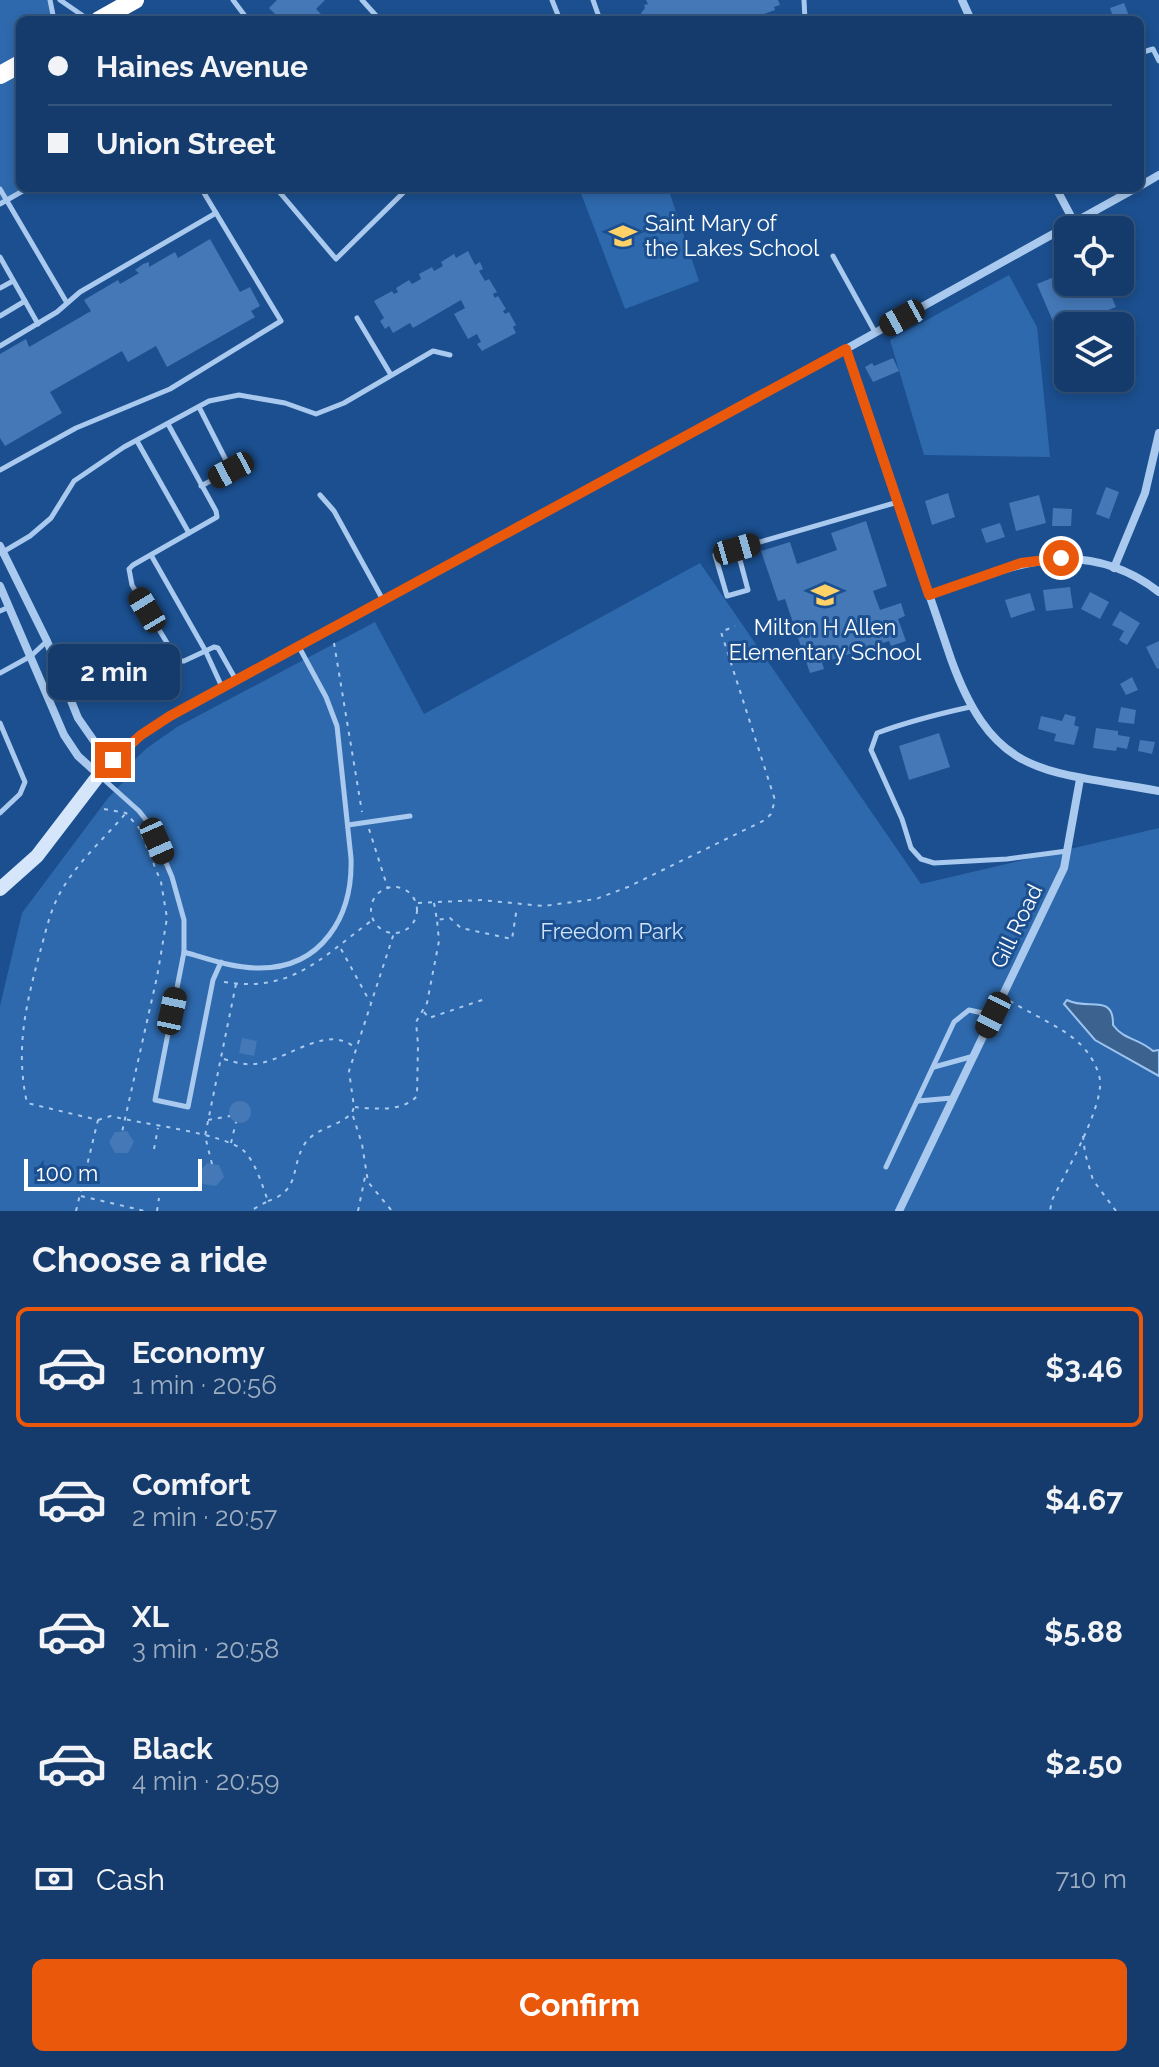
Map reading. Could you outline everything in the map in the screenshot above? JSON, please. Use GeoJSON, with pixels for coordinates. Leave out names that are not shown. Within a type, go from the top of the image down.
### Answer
{"type":"FeatureCollection","features":[{"type":"Feature","properties":{"kind":"highway"},"geometry":{"type":"LineString","coordinates":[[117,15],[135,0]]}},
{"type":"Feature","properties":{"kind":"street"},"geometry":{"type":"LineString","coordinates":[[1058,192],[1071,216]]}},
{"type":"Feature","properties":{"kind":"street"},"geometry":{"type":"LineString","coordinates":[[1085,216],[1129,192]]}},
{"type":"Feature","properties":{"kind":"street"},"geometry":{"type":"LineString","coordinates":[[0,889],[37,856],[113,760],[155,725],[1054,233]]}},
{"type":"Feature","properties":{"kind":"street"},"geometry":{"type":"LineString","coordinates":[[846,349],[970,707],[987,731],[1008,750],[1033,765],[1080,779],[1159,791]]}},
{"type":"Feature","properties":{"kind":"street"},"geometry":{"type":"LineString","coordinates":[[1114,568],[1145,493],[1159,433]]}},
{"type":"Feature","properties":{"kind":"street"},"geometry":{"type":"LineString","coordinates":[[1,550],[47,641],[78,718],[94,741],[113,760]]}},
{"type":"Feature","properties":{"kind":"street"},"geometry":{"type":"LineString","coordinates":[[929,595],[1035,560],[1075,559],[1114,568],[1159,592]]}},
{"type":"Feature","properties":{"kind":"street"},"geometry":{"type":"LineString","coordinates":[[0,586],[4,609],[31,656],[70,746],[99,775]]}},
{"type":"Feature","properties":{"kind":"street","name":"Gill Road"},"geometry":{"type":"LineString","coordinates":[[899,1211],[1064,868],[1080,779]]}},
{"type":"Feature","properties":{"kind":"lane"},"geometry":{"type":"LineString","coordinates":[[60,0],[83,16]]}},
{"type":"Feature","properties":{"kind":"lane"},"geometry":{"type":"LineString","coordinates":[[362,0],[376,16]]}},
{"type":"Feature","properties":{"kind":"lane"},"geometry":{"type":"LineString","coordinates":[[1144,52],[1153,49],[1159,61]]}},
{"type":"Feature","properties":{"kind":"lane"},"geometry":{"type":"LineString","coordinates":[[0,189],[67,303]]}},
{"type":"Feature","properties":{"kind":"lane"},"geometry":{"type":"LineString","coordinates":[[0,204],[21,192]]}},
{"type":"Feature","properties":{"kind":"lane"},"geometry":{"type":"LineString","coordinates":[[0,470],[76,428],[170,389],[281,321],[203,192]]}},
{"type":"Feature","properties":{"kind":"lane"},"geometry":{"type":"LineString","coordinates":[[279,192],[336,259],[404,192]]}},
{"type":"Feature","properties":{"kind":"lane"},"geometry":{"type":"LineString","coordinates":[[0,346],[38,324],[80,292],[216,213]]}},
{"type":"Feature","properties":{"kind":"lane"},"geometry":{"type":"LineString","coordinates":[[833,256],[875,333]]}},
{"type":"Feature","properties":{"kind":"lane"},"geometry":{"type":"LineString","coordinates":[[0,257],[38,324]]}},
{"type":"Feature","properties":{"kind":"lane"},"geometry":{"type":"LineString","coordinates":[[0,288],[13,281]]}},
{"type":"Feature","properties":{"kind":"lane"},"geometry":{"type":"LineString","coordinates":[[0,316],[25,301]]}},
{"type":"Feature","properties":{"kind":"lane"},"geometry":{"type":"LineString","coordinates":[[357,318],[391,375]]}},
{"type":"Feature","properties":{"kind":"lane"},"geometry":{"type":"LineString","coordinates":[[1,550],[30,536],[51,518],[74,481],[209,401],[239,395],[285,403],[316,414],[344,403],[433,351],[450,355]]}},
{"type":"Feature","properties":{"kind":"lane"},"geometry":{"type":"LineString","coordinates":[[199,407],[231,470],[201,486]]}},
{"type":"Feature","properties":{"kind":"lane"},"geometry":{"type":"LineString","coordinates":[[168,424],[217,517],[129,569],[132,585],[178,661],[218,648],[236,680]]}},
{"type":"Feature","properties":{"kind":"lane"},"geometry":{"type":"LineString","coordinates":[[137,441],[189,533]]}},
{"type":"Feature","properties":{"kind":"lane"},"geometry":{"type":"LineString","coordinates":[[320,495],[334,511],[384,601]]}},
{"type":"Feature","properties":{"kind":"lane"},"geometry":{"type":"LineString","coordinates":[[737,549],[748,590],[727,596],[715,555],[898,502]]}},
{"type":"Feature","properties":{"kind":"lane"},"geometry":{"type":"LineString","coordinates":[[151,555],[205,650],[222,687]]}},
{"type":"Feature","properties":{"kind":"lane"},"geometry":{"type":"LineString","coordinates":[[0,673],[31,656],[47,641]]}},
{"type":"Feature","properties":{"kind":"lane"},"geometry":{"type":"LineString","coordinates":[[184,952],[257,968],[282,965],[307,955],[328,937],[343,915],[351,890],[352,867],[337,726],[326,697],[299,647]]}},
{"type":"Feature","properties":{"kind":"lane"},"geometry":{"type":"LineString","coordinates":[[970,707],[928,716],[877,733],[872,742],[871,750],[902,819],[911,848],[921,859],[934,863],[1007,859],[1067,851]]}},
{"type":"Feature","properties":{"kind":"lane"},"geometry":{"type":"LineString","coordinates":[[0,723],[25,782],[20,794],[0,813]]}},
{"type":"Feature","properties":{"kind":"lane"},"geometry":{"type":"LineString","coordinates":[[99,775],[150,825],[169,869],[182,912],[184,952],[155,1100],[188,1107],[213,980],[221,962]]}},
{"type":"Feature","properties":{"kind":"lane"},"geometry":{"type":"LineString","coordinates":[[348,825],[410,816]]}},
{"type":"Feature","properties":{"kind":"lane"},"geometry":{"type":"LineString","coordinates":[[886,1167],[954,1022],[969,1010],[993,1015]]}},
{"type":"Feature","properties":{"kind":"lane"},"geometry":{"type":"LineString","coordinates":[[933,1067],[974,1056]]}},
{"type":"Feature","properties":{"kind":"lane"},"geometry":{"type":"LineString","coordinates":[[917,1101],[954,1098]]}},
{"type":"Feature","properties":{"kind":"path"},"geometry":{"type":"LineString","coordinates":[[418,903],[481,900],[543,906],[580,903],[612,893],[737,836],[771,814],[775,800],[721,632],[735,626]]}},
{"type":"Feature","properties":{"kind":"path"},"geometry":{"type":"LineString","coordinates":[[334,643],[360,810],[372,834],[388,889]]}},
{"type":"Feature","properties":{"kind":"path"},"geometry":{"type":"LineString","coordinates":[[104,809],[126,813],[139,828],[164,894],[167,918],[122,1132]]}},
{"type":"Feature","properties":{"kind":"path"},"geometry":{"type":"LineString","coordinates":[[126,813],[70,878],[57,900],[44,937],[22,1025],[23,1085],[27,1103],[98,1120],[107,1116],[231,1143],[249,1158],[268,1201]]}},
{"type":"Feature","properties":{"kind":"path"},"geometry":{"type":"LineString","coordinates":[[388,889],[409,892],[418,903],[414,922],[402,931],[381,930],[371,921],[371,903],[388,889]]}},
{"type":"Feature","properties":{"kind":"path"},"geometry":{"type":"LineString","coordinates":[[354,1107],[401,1107],[414,1100],[418,1086],[416,1022],[427,1003],[439,941],[434,902]]}},
{"type":"Feature","properties":{"kind":"path"},"geometry":{"type":"LineString","coordinates":[[437,920],[450,918],[461,928],[512,939],[518,904]]}},
{"type":"Feature","properties":{"kind":"path"},"geometry":{"type":"LineString","coordinates":[[358,1211],[365,1176],[362,1144],[352,1113],[354,1107],[349,1071],[394,933]]}},
{"type":"Feature","properties":{"kind":"path"},"geometry":{"type":"LineString","coordinates":[[339,947],[354,968],[371,1003]]}},
{"type":"Feature","properties":{"kind":"path"},"geometry":{"type":"LineString","coordinates":[[212,1164],[205,1136],[236,984]]}},
{"type":"Feature","properties":{"kind":"path"},"geometry":{"type":"LineString","coordinates":[[1002,997],[1077,1040],[1088,1051],[1100,1080],[1099,1098],[1052,1200],[1050,1211]]}},
{"type":"Feature","properties":{"kind":"path"},"geometry":{"type":"LineString","coordinates":[[423,1012],[429,1018],[485,999]]}},
{"type":"Feature","properties":{"kind":"path"},"geometry":{"type":"LineString","coordinates":[[222,1058],[243,1064],[263,1063],[336,1038],[351,1043],[357,1050]]}},
{"type":"Feature","properties":{"kind":"path"},"geometry":{"type":"LineString","coordinates":[[250,1211],[288,1190],[308,1139],[352,1113]]}},
{"type":"Feature","properties":{"kind":"path"},"geometry":{"type":"LineString","coordinates":[[208,1120],[230,1116]]}},
{"type":"Feature","properties":{"kind":"path"},"geometry":{"type":"LineString","coordinates":[[76,1211],[98,1120]]}},
{"type":"Feature","properties":{"kind":"path"},"geometry":{"type":"LineString","coordinates":[[231,1143],[236,1122]]}},
{"type":"Feature","properties":{"kind":"path"},"geometry":{"type":"LineString","coordinates":[[154,1149],[159,1127]]}},
{"type":"Feature","properties":{"kind":"path"},"geometry":{"type":"LineString","coordinates":[[1083,1135],[1093,1180],[1116,1211]]}},
{"type":"Feature","properties":{"kind":"path"},"geometry":{"type":"LineString","coordinates":[[365,1176],[392,1211]]}},
{"type":"Feature","properties":{"kind":"path"},"geometry":{"type":"LineString","coordinates":[[80,1196],[145,1211]]}},
{"type":"Feature","properties":{"kind":"path"},"geometry":{"type":"LineString","coordinates":[[157,1211],[159,1198]]}},
{"type":"Feature","properties":{"kind":"green space"},"geometry":{"type":"Polygon","coordinates":[[[0,0],[50,0],[53,16],[16,16],[16,192],[21,192],[0,204],[0,0]]]}},
{"type":"Feature","properties":{"kind":"green space"},"geometry":{"type":"Polygon","coordinates":[[[581,192],[669,192],[699,281],[625,309],[581,192]]]}},
{"type":"Feature","properties":{"kind":"green space"},"geometry":{"type":"Polygon","coordinates":[[[1009,275],[1037,327],[1050,457],[924,455],[890,340],[1009,275]]]}},
{"type":"Feature","properties":{"kind":"green space","name":"Freedom Park"},"geometry":{"type":"Polygon","coordinates":[[[700,563],[921,884],[1159,828],[1159,1211],[0,1211],[0,1006],[22,913],[108,798],[125,780],[132,762],[147,748],[177,727],[375,622],[424,714],[700,563]]]}},
{"type":"Feature","properties":{"kind":"shaded area"},"geometry":{"type":"Polygon","coordinates":[[[1067,1000],[1104,1006],[1112,1015],[1113,1025],[1122,1034],[1153,1051],[1159,1050],[1159,1076],[1095,1040],[1064,1004],[1067,1000]]]}},
{"type":"Feature","properties":{"kind":"building"},"geometry":{"type":"Polygon","coordinates":[[[277,0],[325,0],[316,9],[323,16],[277,16],[269,8],[277,0]]]}},
{"type":"Feature","properties":{"kind":"building"},"geometry":{"type":"Polygon","coordinates":[[[646,0],[778,0],[780,5],[758,16],[639,16],[644,5],[648,4],[646,0]]]}},
{"type":"Feature","properties":{"kind":"building"},"geometry":{"type":"Polygon","coordinates":[[[1124,3],[1129,16],[1113,16],[1110,8],[1124,3]]]}},
{"type":"Feature","properties":{"kind":"building"},"geometry":{"type":"Polygon","coordinates":[[[210,239],[240,292],[250,287],[260,306],[251,311],[255,317],[167,367],[156,346],[128,362],[122,351],[50,392],[62,413],[5,446],[0,438],[0,354],[26,339],[29,347],[91,311],[84,300],[118,280],[120,284],[139,273],[135,270],[143,264],[149,262],[149,267],[175,252],[178,258],[210,239]]]}},
{"type":"Feature","properties":{"kind":"building"},"geometry":{"type":"Polygon","coordinates":[[[468,251],[475,265],[480,262],[483,269],[479,271],[497,292],[493,294],[495,298],[498,296],[506,309],[503,311],[505,314],[509,312],[516,325],[513,327],[516,333],[482,351],[477,344],[481,342],[477,334],[468,339],[454,314],[465,308],[461,300],[413,328],[410,323],[393,333],[389,326],[385,329],[380,321],[384,318],[374,301],[392,291],[394,294],[398,292],[396,288],[409,280],[412,284],[421,279],[419,274],[432,267],[434,271],[443,266],[441,262],[454,254],[456,258],[468,251]]]}},
{"type":"Feature","properties":{"kind":"building"},"geometry":{"type":"Polygon","coordinates":[[[1054,277],[1054,296],[1111,296],[1116,307],[1104,312],[1054,312],[1054,324],[1037,284],[1054,277]]]}},
{"type":"Feature","properties":{"kind":"building"},"geometry":{"type":"Polygon","coordinates":[[[893,358],[899,371],[873,382],[865,367],[893,358]]]}},
{"type":"Feature","properties":{"kind":"building"},"geometry":{"type":"Polygon","coordinates":[[[1106,487],[1119,492],[1109,519],[1096,514],[1106,487]]]}},
{"type":"Feature","properties":{"kind":"building"},"geometry":{"type":"Polygon","coordinates":[[[948,493],[955,517],[932,525],[925,501],[948,493]]]}},
{"type":"Feature","properties":{"kind":"building"},"geometry":{"type":"Polygon","coordinates":[[[1039,495],[1046,523],[1016,531],[1009,503],[1039,495]]]}},
{"type":"Feature","properties":{"kind":"building"},"geometry":{"type":"Polygon","coordinates":[[[1053,508],[1072,509],[1071,526],[1052,526],[1053,508]]]}},
{"type":"Feature","properties":{"kind":"building","name":"Milton H Allen Elementary School"},"geometry":{"type":"Polygon","coordinates":[[[866,521],[887,586],[873,591],[880,610],[901,603],[905,616],[898,619],[906,641],[891,646],[889,641],[822,663],[824,669],[810,673],[785,599],[778,601],[761,551],[790,542],[797,564],[837,550],[831,533],[866,521]]]}},
{"type":"Feature","properties":{"kind":"building"},"geometry":{"type":"Polygon","coordinates":[[[1000,523],[1005,537],[986,543],[981,529],[1000,523]]]}},
{"type":"Feature","properties":{"kind":"building"},"geometry":{"type":"Polygon","coordinates":[[[1070,587],[1073,608],[1046,611],[1043,590],[1070,587]]]}},
{"type":"Feature","properties":{"kind":"building"},"geometry":{"type":"Polygon","coordinates":[[[1090,592],[1109,602],[1100,619],[1081,609],[1090,592]]]}},
{"type":"Feature","properties":{"kind":"building"},"geometry":{"type":"Polygon","coordinates":[[[1030,593],[1035,610],[1011,618],[1005,600],[1030,593]]]}},
{"type":"Feature","properties":{"kind":"building"},"geometry":{"type":"Polygon","coordinates":[[[1120,611],[1140,623],[1127,645],[1119,640],[1124,631],[1112,625],[1120,611]]]}},
{"type":"Feature","properties":{"kind":"building"},"geometry":{"type":"Polygon","coordinates":[[[1159,641],[1159,668],[1157,669],[1146,647],[1159,641]]]}},
{"type":"Feature","properties":{"kind":"building"},"geometry":{"type":"Polygon","coordinates":[[[1132,677],[1138,690],[1126,695],[1120,684],[1132,677]]]}},
{"type":"Feature","properties":{"kind":"building"},"geometry":{"type":"Polygon","coordinates":[[[1121,707],[1136,710],[1134,724],[1118,722],[1121,707]]]}},
{"type":"Feature","properties":{"kind":"building"},"geometry":{"type":"Polygon","coordinates":[[[1065,714],[1076,717],[1074,725],[1079,727],[1074,745],[1054,741],[1056,734],[1038,729],[1041,716],[1062,721],[1065,714]]]}},
{"type":"Feature","properties":{"kind":"building"},"geometry":{"type":"Polygon","coordinates":[[[1096,728],[1118,731],[1118,735],[1130,737],[1127,749],[1093,748],[1096,728]]]}},
{"type":"Feature","properties":{"kind":"building"},"geometry":{"type":"Polygon","coordinates":[[[939,733],[950,767],[909,780],[899,746],[939,733]]]}},
{"type":"Feature","properties":{"kind":"building"},"geometry":{"type":"Polygon","coordinates":[[[1140,740],[1155,742],[1152,754],[1138,751],[1140,740]]]}},
{"type":"Feature","properties":{"kind":"building"},"geometry":{"type":"Polygon","coordinates":[[[242,1038],[257,1041],[254,1056],[239,1053],[242,1038]]]}},
{"type":"Feature","properties":{"kind":"building"},"geometry":{"type":"Polygon","coordinates":[[[240,1101],[248,1104],[251,1112],[248,1120],[240,1123],[232,1120],[229,1112],[232,1104],[240,1101]]]}},
{"type":"Feature","properties":{"kind":"building"},"geometry":{"type":"Polygon","coordinates":[[[127,1131],[134,1142],[128,1153],[115,1153],[109,1142],[115,1132],[127,1131]]]}},
{"type":"Feature","properties":{"kind":"building"},"geometry":{"type":"Polygon","coordinates":[[[207,1163],[219,1165],[224,1177],[216,1186],[203,1184],[199,1172],[207,1163]]]}},
{"type":"Feature","properties":{"kind":"place","name":"Saint Mary of the Lakes School"},"geometry":{"type":"Point","coordinates":[623,236]}},
{"type":"Feature","properties":{"kind":"place","name":"Milton H Allen Elementary School"},"geometry":{"type":"Point","coordinates":[825,595]}},
{"type":"Feature","properties":{"kind":"route"},"geometry":{"type":"LineString","coordinates":[[113,760],[141,735],[170,716],[846,349],[929,595],[1021,563],[1061,558]]}}]}
